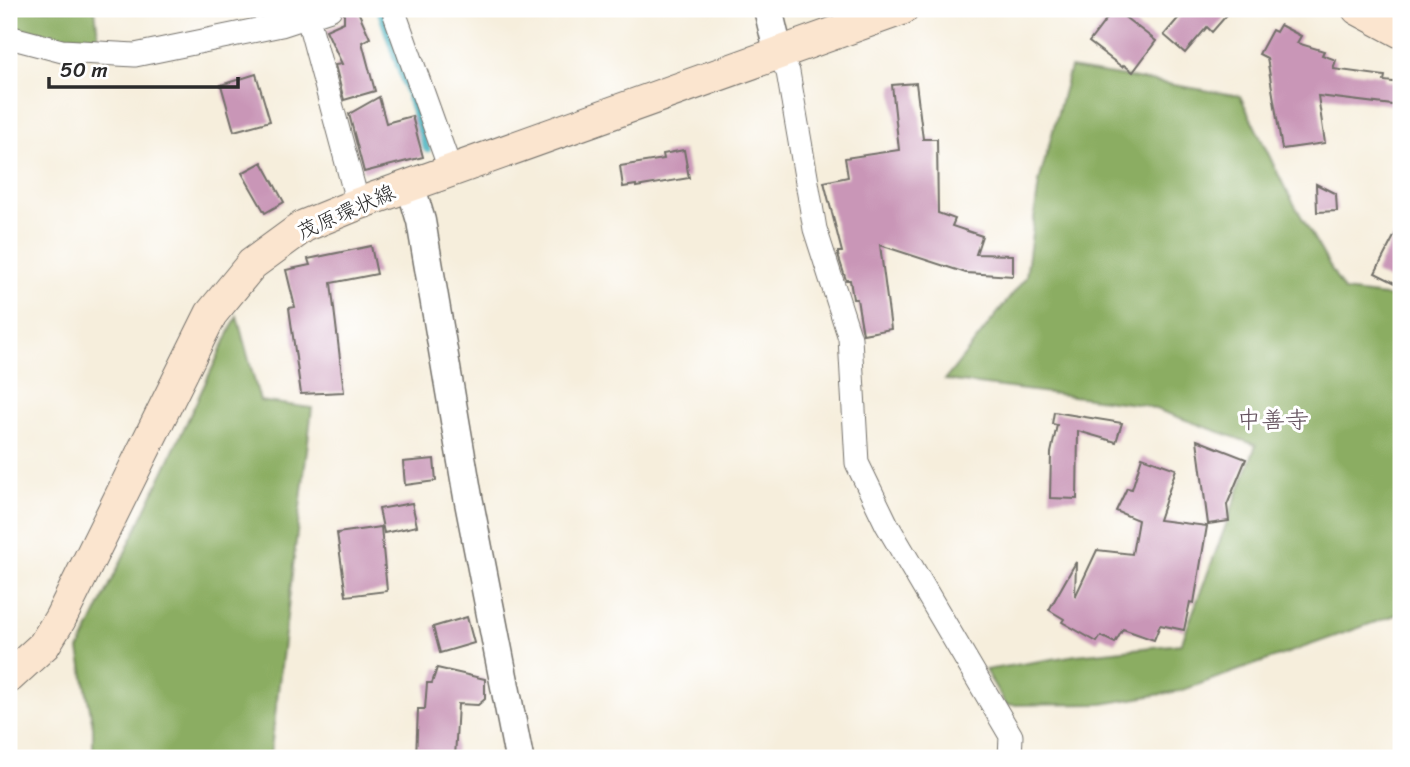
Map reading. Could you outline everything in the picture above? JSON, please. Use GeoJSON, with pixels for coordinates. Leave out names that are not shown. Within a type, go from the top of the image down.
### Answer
{"type":"FeatureCollection","features":[{"type":"Feature","properties":{"kind":"main road","name":"茂原環状線"},"geometry":{"type":"LineString","coordinates":[[9,677],[44,645],[81,583],[211,314],[252,264],[303,226],[358,204],[902,9]]}},
{"type":"Feature","properties":{"kind":"main road"},"geometry":{"type":"LineString","coordinates":[[1358,9],[1401,32]]}},
{"type":"Feature","properties":{"kind":"street"},"geometry":{"type":"LineString","coordinates":[[9,37],[62,51],[135,55],[219,40],[308,18],[330,9]]}},
{"type":"Feature","properties":{"kind":"street"},"geometry":{"type":"LineString","coordinates":[[394,9],[450,169]]}},
{"type":"Feature","properties":{"kind":"street"},"geometry":{"type":"LineString","coordinates":[[768,9],[779,55],[788,72],[815,229],[850,338],[857,463],[887,525],[1012,736],[1010,758]]}},
{"type":"Feature","properties":{"kind":"street"},"geometry":{"type":"LineString","coordinates":[[308,18],[358,204]]}},
{"type":"Feature","properties":{"kind":"street"},"geometry":{"type":"LineString","coordinates":[[410,184],[421,221],[468,497],[519,758]]}},
{"type":"Feature","properties":{"kind":"green space"},"geometry":{"type":"Polygon","coordinates":[[[9,9],[95,9],[99,44],[61,42],[16,33],[9,9]]]}},
{"type":"Feature","properties":{"kind":"green space"},"geometry":{"type":"Polygon","coordinates":[[[1070,68],[1240,96],[1285,188],[1344,291],[1401,298],[1401,613],[1180,691],[1102,704],[1006,705],[985,670],[1076,655],[1181,644],[1256,445],[1144,405],[945,380],[1026,277],[1039,182],[1070,68]]]}},
{"type":"Feature","properties":{"kind":"green space"},"geometry":{"type":"Polygon","coordinates":[[[237,316],[260,401],[312,408],[270,758],[93,758],[93,726],[79,650],[237,316]]]}},
{"type":"Feature","properties":{"kind":"building"},"geometry":{"type":"Polygon","coordinates":[[[344,9],[357,9],[370,38],[362,42],[375,91],[344,100],[335,65],[342,64],[326,30],[344,22],[344,9]]]}},
{"type":"Feature","properties":{"kind":"building"},"geometry":{"type":"Polygon","coordinates":[[[1114,9],[1156,41],[1133,72],[1089,42],[1114,9]]]}},
{"type":"Feature","properties":{"kind":"building"},"geometry":{"type":"Polygon","coordinates":[[[1186,9],[1232,9],[1212,32],[1207,27],[1185,53],[1164,35],[1186,9]]]}},
{"type":"Feature","properties":{"kind":"building"},"geometry":{"type":"Polygon","coordinates":[[[1280,25],[1301,36],[1297,43],[1324,51],[1322,55],[1336,60],[1333,69],[1385,76],[1384,81],[1401,83],[1401,106],[1318,96],[1325,143],[1282,149],[1267,58],[1259,54],[1272,30],[1276,32],[1280,25]]]}},
{"type":"Feature","properties":{"kind":"building"},"geometry":{"type":"Polygon","coordinates":[[[256,74],[270,121],[234,131],[221,85],[256,74]]]}},
{"type":"Feature","properties":{"kind":"building"},"geometry":{"type":"Polygon","coordinates":[[[916,83],[923,139],[937,139],[938,213],[955,219],[952,226],[982,236],[976,254],[1013,255],[1013,276],[966,273],[880,245],[891,329],[863,334],[857,299],[853,299],[850,280],[846,280],[838,255],[838,252],[842,252],[824,182],[848,177],[845,158],[899,150],[892,85],[916,83]]]}},
{"type":"Feature","properties":{"kind":"building"},"geometry":{"type":"Polygon","coordinates":[[[379,97],[386,123],[412,116],[423,157],[364,172],[349,114],[379,97]]]}},
{"type":"Feature","properties":{"kind":"building"},"geometry":{"type":"Polygon","coordinates":[[[684,150],[689,178],[623,187],[620,166],[664,159],[663,154],[684,150]]]}},
{"type":"Feature","properties":{"kind":"building"},"geometry":{"type":"Polygon","coordinates":[[[262,162],[284,202],[265,213],[242,173],[262,162]]]}},
{"type":"Feature","properties":{"kind":"building"},"geometry":{"type":"Polygon","coordinates":[[[1316,184],[1336,194],[1337,211],[1317,212],[1316,184]]]}},
{"type":"Feature","properties":{"kind":"building"},"geometry":{"type":"Polygon","coordinates":[[[1401,223],[1401,286],[1375,273],[1401,223]]]}},
{"type":"Feature","properties":{"kind":"building"},"geometry":{"type":"Polygon","coordinates":[[[371,246],[377,274],[331,283],[344,392],[301,394],[289,308],[295,307],[286,270],[310,265],[308,259],[371,246]]]}},
{"type":"Feature","properties":{"kind":"building"},"geometry":{"type":"Polygon","coordinates":[[[1054,412],[1122,423],[1116,442],[1078,431],[1077,499],[1050,498],[1051,453],[1057,425],[1052,424],[1054,412]]]}},
{"type":"Feature","properties":{"kind":"building"},"geometry":{"type":"Polygon","coordinates":[[[1197,440],[1246,459],[1227,505],[1229,521],[1208,524],[1197,440]]]}},
{"type":"Feature","properties":{"kind":"building"},"geometry":{"type":"Polygon","coordinates":[[[1142,457],[1176,469],[1159,520],[1207,526],[1194,603],[1190,602],[1184,630],[1160,625],[1154,640],[1123,629],[1115,643],[1101,636],[1097,642],[1062,622],[1064,619],[1049,610],[1076,562],[1075,597],[1097,550],[1132,554],[1138,520],[1116,511],[1127,488],[1132,489],[1142,457]]]}},
{"type":"Feature","properties":{"kind":"building"},"geometry":{"type":"Polygon","coordinates":[[[434,459],[436,481],[405,485],[403,462],[434,459]]]}},
{"type":"Feature","properties":{"kind":"building"},"geometry":{"type":"Polygon","coordinates":[[[412,503],[417,526],[384,533],[379,509],[412,503]]]}},
{"type":"Feature","properties":{"kind":"building"},"geometry":{"type":"Polygon","coordinates":[[[381,527],[387,591],[346,596],[337,533],[381,527]]]}},
{"type":"Feature","properties":{"kind":"building"},"geometry":{"type":"Polygon","coordinates":[[[467,617],[474,643],[440,653],[433,627],[467,617]]]}},
{"type":"Feature","properties":{"kind":"building"},"geometry":{"type":"Polygon","coordinates":[[[437,668],[485,679],[485,699],[478,705],[458,704],[455,758],[416,758],[418,709],[425,709],[427,683],[432,683],[437,668]]]}},
{"type":"Feature","properties":{"kind":"waterway"},"geometry":{"type":"LineString","coordinates":[[380,9],[427,149]]}},
{"type":"Feature","properties":{"kind":"district","name":"中善寺"},"geometry":{"type":"Point","coordinates":[1273,420]}}]}
